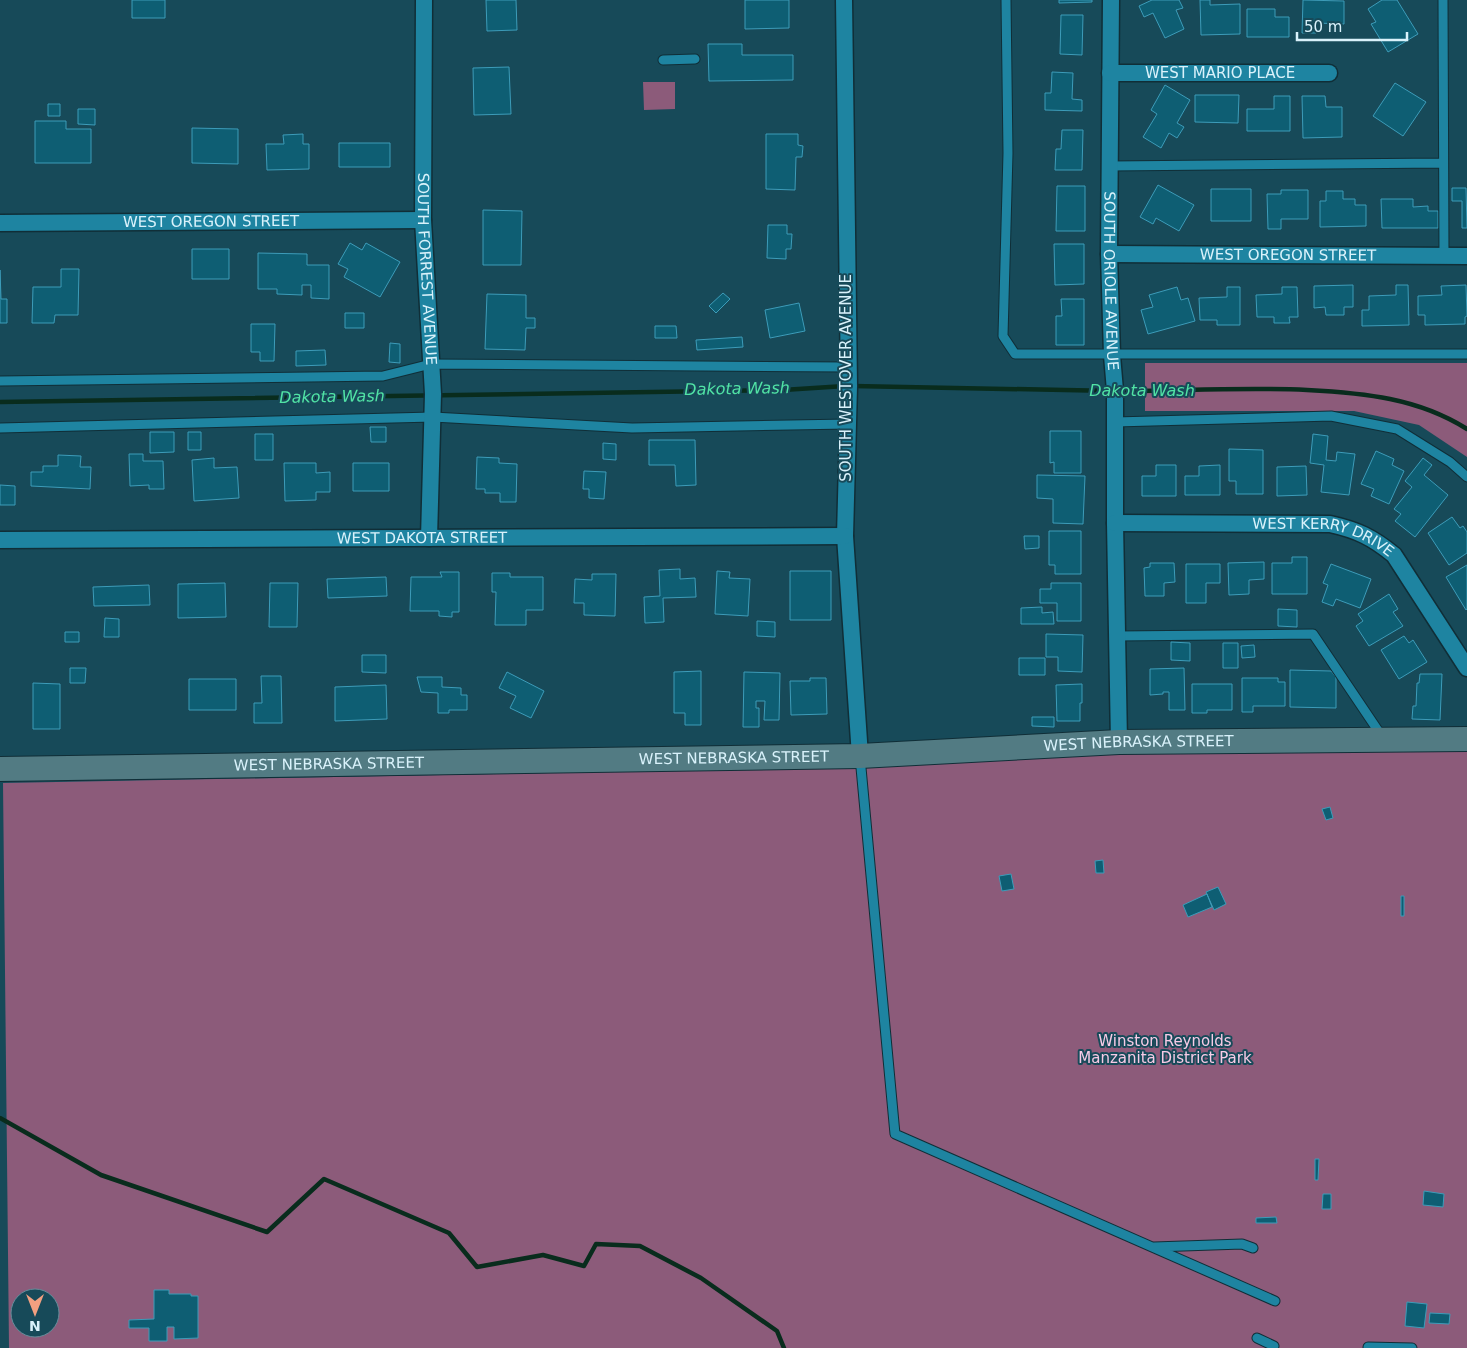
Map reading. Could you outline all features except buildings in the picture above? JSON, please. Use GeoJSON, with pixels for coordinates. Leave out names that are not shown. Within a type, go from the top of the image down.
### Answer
{"type":"FeatureCollection","features":[{"type":"Feature","properties":{"kind":"street","name":"SOUTH FORREST AVENUE"},"geometry":{"type":"LineString","coordinates":[[424,0],[423,220],[432,417],[429,538]]}},
{"type":"Feature","properties":{"kind":"street","name":"SOUTH WESTOVER AVENUE"},"geometry":{"type":"LineString","coordinates":[[844,0],[848,367],[845,536],[860,756]]}},
{"type":"Feature","properties":{"kind":"street","name":"SOUTH ORIOLE AVENUE"},"geometry":{"type":"LineString","coordinates":[[1111,0],[1110,254],[1112,355],[1116,391],[1115,523],[1119,742]]}},
{"type":"Feature","properties":{"kind":"street","name":"WEST MARIO PLACE"},"geometry":{"type":"LineString","coordinates":[[1110,72],[1329,72]]}},
{"type":"Feature","properties":{"kind":"street","name":"WEST OREGON STREET"},"geometry":{"type":"LineString","coordinates":[[0,223],[423,220]]}},
{"type":"Feature","properties":{"kind":"street","name":"WEST OREGON STREET"},"geometry":{"type":"LineString","coordinates":[[1110,254],[1467,256]]}},
{"type":"Feature","properties":{"kind":"street","name":"WEST KERRY DRIVE"},"geometry":{"type":"LineString","coordinates":[[1115,523],[1330,524],[1355,530],[1377,541],[1394,555],[1467,668]]}},
{"type":"Feature","properties":{"kind":"street","name":"WEST DAKOTA STREET"},"geometry":{"type":"LineString","coordinates":[[0,540],[845,536]]}},
{"type":"Feature","properties":{"kind":"street","name":"WEST NEBRASKA STREET"},"geometry":{"type":"LineString","coordinates":[[0,769],[860,756],[1119,742],[1467,739]]}},
{"type":"Feature","properties":{"kind":"lane"},"geometry":{"type":"LineString","coordinates":[[1006,0],[1008,153],[1003,336],[1015,354],[1467,354]]}},
{"type":"Feature","properties":{"kind":"lane"},"geometry":{"type":"LineString","coordinates":[[1443,0],[1444,256]]}},
{"type":"Feature","properties":{"kind":"lane"},"geometry":{"type":"LineString","coordinates":[[663,60],[695,59]]}},
{"type":"Feature","properties":{"kind":"lane"},"geometry":{"type":"LineString","coordinates":[[1110,166],[1443,163]]}},
{"type":"Feature","properties":{"kind":"lane"},"geometry":{"type":"LineString","coordinates":[[0,381],[384,376],[431,364],[848,367]]}},
{"type":"Feature","properties":{"kind":"lane"},"geometry":{"type":"LineString","coordinates":[[1115,422],[1331,416],[1397,429],[1450,462],[1467,478]]}},
{"type":"Feature","properties":{"kind":"lane"},"geometry":{"type":"LineString","coordinates":[[0,428],[432,417],[632,428],[848,424]]}},
{"type":"Feature","properties":{"kind":"lane"},"geometry":{"type":"LineString","coordinates":[[1116,636],[1313,634],[1385,740]]}},
{"type":"Feature","properties":{"kind":"lane"},"geometry":{"type":"LineString","coordinates":[[860,756],[895,1134],[1275,1301]]}},
{"type":"Feature","properties":{"kind":"lane"},"geometry":{"type":"LineString","coordinates":[[1152,1247],[1242,1244],[1253,1248]]}},
{"type":"Feature","properties":{"kind":"lane"},"geometry":{"type":"LineString","coordinates":[[1257,1338],[1274,1346]]}},
{"type":"Feature","properties":{"kind":"lane"},"geometry":{"type":"LineString","coordinates":[[1368,1346],[1412,1348]]}},
{"type":"Feature","properties":{"kind":"green space"},"geometry":{"type":"Polygon","coordinates":[[[643,82],[675,82],[675,109],[644,110],[643,82]]]}},
{"type":"Feature","properties":{"kind":"green space"},"geometry":{"type":"Polygon","coordinates":[[[1145,363],[1467,363],[1467,457],[1419,425],[1354,411],[1145,411],[1145,363]]]}},
{"type":"Feature","properties":{"kind":"green space","name":"Winston Reynolds Manzanita District Park"},"geometry":{"type":"Polygon","coordinates":[[[1467,749],[1467,1348],[9,1348],[3,783],[820,768],[1116,751],[1467,749]]]}},
{"type":"Feature","properties":{"kind":"waterway","name":"Dakota Wash"},"geometry":{"type":"LineString","coordinates":[[0,402],[783,390],[845,386]]}},
{"type":"Feature","properties":{"kind":"waterway","name":"Dakota Wash"},"geometry":{"type":"LineString","coordinates":[[853,386],[1016,390],[1259,389],[1328,391],[1370,395],[1410,404],[1429,410],[1467,429]]}},
{"type":"Feature","properties":{"kind":"waterway"},"geometry":{"type":"LineString","coordinates":[[0,1118],[101,1175],[267,1232],[324,1179],[449,1233],[477,1267],[543,1255],[584,1266],[596,1244],[640,1246],[701,1278],[777,1331],[784,1348]]}}]}
